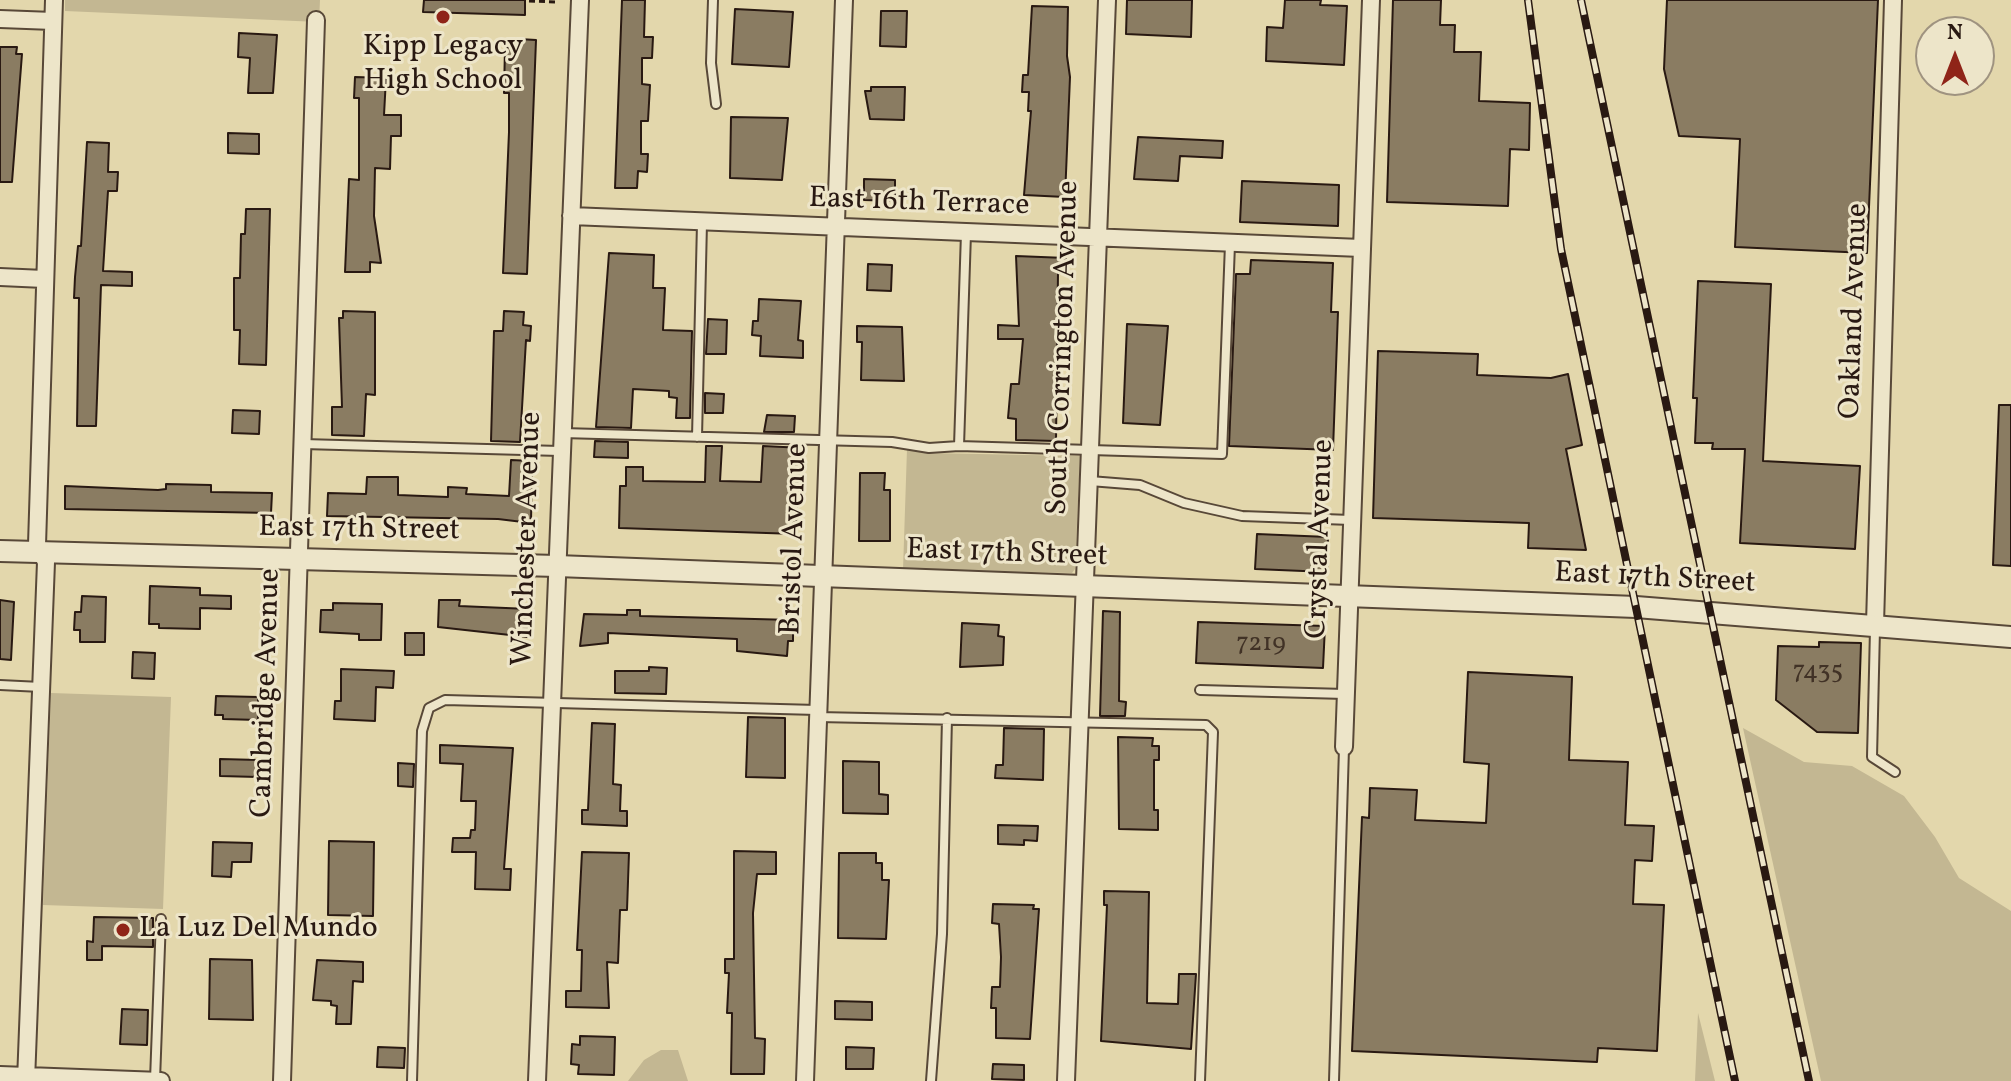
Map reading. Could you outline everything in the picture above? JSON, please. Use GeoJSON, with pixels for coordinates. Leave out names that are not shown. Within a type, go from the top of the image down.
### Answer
{"type":"FeatureCollection","features":[{"type":"Feature","properties":{"kind":"street"},"geometry":{"type":"LineString","coordinates":[[26,1078],[46,562],[37,545],[54,0]]}},
{"type":"Feature","properties":{"kind":"street","name":"Winchester Avenue"},"geometry":{"type":"LineString","coordinates":[[537,1081],[580,0]]}},
{"type":"Feature","properties":{"kind":"street","name":"Bristol Avenue"},"geometry":{"type":"LineString","coordinates":[[805,1081],[844,0]]}},
{"type":"Feature","properties":{"kind":"street","name":"South Corrington Avenue"},"geometry":{"type":"LineString","coordinates":[[1066,1081],[1091,452],[1095,238],[1107,0]]}},
{"type":"Feature","properties":{"kind":"street","name":"Crystal Avenue"},"geometry":{"type":"LineString","coordinates":[[1344,747],[1371,0]]}},
{"type":"Feature","properties":{"kind":"street","name":"Oakland Avenue"},"geometry":{"type":"LineString","coordinates":[[1875,624],[1893,0]]}},
{"type":"Feature","properties":{"kind":"street"},"geometry":{"type":"LineString","coordinates":[[0,19],[53,21]]}},
{"type":"Feature","properties":{"kind":"street","name":"Cambridge Avenue"},"geometry":{"type":"LineString","coordinates":[[282,1081],[316,20]]}},
{"type":"Feature","properties":{"kind":"street","name":"East 16th Terrace"},"geometry":{"type":"LineString","coordinates":[[571,216],[1361,248]]}},
{"type":"Feature","properties":{"kind":"street"},"geometry":{"type":"LineString","coordinates":[[0,277],[44,279]]}},
{"type":"Feature","properties":{"kind":"street","name":"East 17th Street"},"geometry":{"type":"LineString","coordinates":[[0,551],[557,566],[822,579],[1636,607],[2011,637]]}},
{"type":"Feature","properties":{"kind":"street"},"geometry":{"type":"LineString","coordinates":[[0,1075],[158,1081]]}},
{"type":"Feature","properties":{"kind":"lane"},"geometry":{"type":"LineString","coordinates":[[713,0],[711,63],[716,104]]}},
{"type":"Feature","properties":{"kind":"lane"},"geometry":{"type":"LineString","coordinates":[[697,437],[702,223]]}},
{"type":"Feature","properties":{"kind":"lane"},"geometry":{"type":"LineString","coordinates":[[959,446],[966,233]]}},
{"type":"Feature","properties":{"kind":"lane"},"geometry":{"type":"LineString","coordinates":[[561,432],[892,442],[943,448],[1222,454],[1230,244]]}},
{"type":"Feature","properties":{"kind":"lane"},"geometry":{"type":"LineString","coordinates":[[303,444],[560,451]]}},
{"type":"Feature","properties":{"kind":"lane"},"geometry":{"type":"LineString","coordinates":[[1090,481],[1140,485],[1184,503],[1242,516],[1351,520]]}},
{"type":"Feature","properties":{"kind":"lane"},"geometry":{"type":"LineString","coordinates":[[1875,624],[1872,757],[1895,772]]}},
{"type":"Feature","properties":{"kind":"lane"},"geometry":{"type":"LineString","coordinates":[[0,685],[41,687]]}},
{"type":"Feature","properties":{"kind":"lane"},"geometry":{"type":"LineString","coordinates":[[1200,690],[1345,694]]}},
{"type":"Feature","properties":{"kind":"lane"},"geometry":{"type":"LineString","coordinates":[[412,1081],[424,716],[429,708],[445,700],[1206,725],[1213,732],[1200,1081]]}},
{"type":"Feature","properties":{"kind":"lane"},"geometry":{"type":"LineString","coordinates":[[931,1081],[942,934],[947,718]]}},
{"type":"Feature","properties":{"kind":"lane","name":"Crystal Avenue"},"geometry":{"type":"LineString","coordinates":[[1334,1081],[1344,747]]}},
{"type":"Feature","properties":{"kind":"lane"},"geometry":{"type":"LineString","coordinates":[[158,1081],[161,919]]}},
{"type":"Feature","properties":{"kind":"path"},"geometry":{"type":"LineString","coordinates":[[528,1],[558,2]]}},
{"type":"Feature","properties":{"kind":"shaded area"},"geometry":{"type":"Polygon","coordinates":[[[65,0],[320,0],[319,22],[65,11],[65,0]]]}},
{"type":"Feature","properties":{"kind":"shaded area"},"geometry":{"type":"Polygon","coordinates":[[[907,449],[928,453],[1080,456],[1075,569],[1072,573],[903,570],[907,449]]]}},
{"type":"Feature","properties":{"kind":"shaded area"},"geometry":{"type":"Polygon","coordinates":[[[51,693],[171,697],[163,909],[43,905],[51,693]]]}},
{"type":"Feature","properties":{"kind":"shaded area"},"geometry":{"type":"Polygon","coordinates":[[[1743,728],[1804,762],[1852,766],[1904,796],[1935,837],[1959,878],[2011,911],[2011,1081],[1821,1081],[1743,728]]]}},
{"type":"Feature","properties":{"kind":"shaded area"},"geometry":{"type":"Polygon","coordinates":[[[1698,1013],[1715,1081],[1695,1081],[1698,1013]]]}},
{"type":"Feature","properties":{"kind":"shaded area"},"geometry":{"type":"Polygon","coordinates":[[[661,1050],[678,1050],[688,1081],[628,1081],[644,1060],[661,1050]]]}},
{"type":"Feature","properties":{"kind":"building","name":"Kipp Legacy High School"},"geometry":{"type":"Polygon","coordinates":[[[424,0],[525,0],[525,15],[423,12],[424,0]]]}},
{"type":"Feature","properties":{"kind":"building"},"geometry":{"type":"Polygon","coordinates":[[[622,0],[645,0],[644,37],[653,37],[652,58],[642,58],[642,84],[650,85],[648,121],[641,121],[641,154],[648,154],[647,172],[638,171],[637,188],[615,188],[622,0]]]}},
{"type":"Feature","properties":{"kind":"building"},"geometry":{"type":"Polygon","coordinates":[[[1127,0],[1192,0],[1191,37],[1126,34],[1127,0]]]}},
{"type":"Feature","properties":{"kind":"building"},"geometry":{"type":"Polygon","coordinates":[[[1285,0],[1321,0],[1320,5],[1347,6],[1344,65],[1266,61],[1267,27],[1283,28],[1285,0]]]}},
{"type":"Feature","properties":{"kind":"building"},"geometry":{"type":"Polygon","coordinates":[[[1393,0],[1441,0],[1440,25],[1455,25],[1454,52],[1481,52],[1479,101],[1530,103],[1529,150],[1510,149],[1508,206],[1387,202],[1393,0]]]}},
{"type":"Feature","properties":{"kind":"building"},"geometry":{"type":"Polygon","coordinates":[[[1667,0],[1878,0],[1867,253],[1735,247],[1740,139],[1679,136],[1664,69],[1667,0]]]}},
{"type":"Feature","properties":{"kind":"building"},"geometry":{"type":"Polygon","coordinates":[[[1032,6],[1068,7],[1070,77],[1065,197],[1024,195],[1031,111],[1028,111],[1029,92],[1022,92],[1023,75],[1028,75],[1032,6]]]}},
{"type":"Feature","properties":{"kind":"building"},"geometry":{"type":"Polygon","coordinates":[[[735,9],[793,12],[789,67],[732,64],[735,9]]]}},
{"type":"Feature","properties":{"kind":"building"},"geometry":{"type":"Polygon","coordinates":[[[881,11],[907,11],[906,47],[880,46],[881,11]]]}},
{"type":"Feature","properties":{"kind":"building"},"geometry":{"type":"Polygon","coordinates":[[[239,33],[277,35],[273,93],[248,93],[250,58],[238,57],[239,33]]]}},
{"type":"Feature","properties":{"kind":"building"},"geometry":{"type":"Polygon","coordinates":[[[519,39],[536,40],[527,274],[503,273],[509,132],[509,93],[504,93],[505,47],[518,48],[519,39]]]}},
{"type":"Feature","properties":{"kind":"building"},"geometry":{"type":"Polygon","coordinates":[[[0,47],[17,47],[16,54],[22,54],[12,182],[0,182],[0,47]]]}},
{"type":"Feature","properties":{"kind":"building"},"geometry":{"type":"Polygon","coordinates":[[[355,77],[386,78],[384,115],[401,115],[401,136],[391,136],[390,169],[375,168],[374,216],[381,263],[370,262],[370,272],[345,272],[349,179],[359,180],[359,98],[354,98],[355,77]]]}},
{"type":"Feature","properties":{"kind":"building"},"geometry":{"type":"Polygon","coordinates":[[[871,87],[905,87],[904,120],[870,119],[865,91],[871,91],[871,87]]]}},
{"type":"Feature","properties":{"kind":"building"},"geometry":{"type":"Polygon","coordinates":[[[731,117],[788,118],[782,180],[730,178],[731,117]]]}},
{"type":"Feature","properties":{"kind":"building"},"geometry":{"type":"Polygon","coordinates":[[[228,133],[259,134],[259,154],[228,153],[228,133]]]}},
{"type":"Feature","properties":{"kind":"building"},"geometry":{"type":"Polygon","coordinates":[[[1138,137],[1223,141],[1222,158],[1180,156],[1178,181],[1134,179],[1138,137]]]}},
{"type":"Feature","properties":{"kind":"building"},"geometry":{"type":"Polygon","coordinates":[[[87,142],[109,143],[108,172],[118,172],[117,191],[108,191],[103,271],[132,272],[132,286],[101,285],[96,426],[77,426],[79,298],[74,298],[78,246],[81,246],[87,142]]]}},
{"type":"Feature","properties":{"kind":"building"},"geometry":{"type":"Polygon","coordinates":[[[864,179],[895,180],[895,201],[864,200],[864,179]]]}},
{"type":"Feature","properties":{"kind":"building"},"geometry":{"type":"Polygon","coordinates":[[[1242,181],[1339,185],[1338,226],[1240,222],[1242,181]]]}},
{"type":"Feature","properties":{"kind":"building"},"geometry":{"type":"Polygon","coordinates":[[[246,209],[270,209],[266,365],[239,364],[240,330],[234,330],[234,278],[240,278],[241,234],[245,234],[246,209]]]}},
{"type":"Feature","properties":{"kind":"building"},"geometry":{"type":"Polygon","coordinates":[[[609,253],[654,255],[653,288],[665,288],[663,330],[692,331],[690,418],[676,418],[677,398],[669,397],[669,391],[633,389],[631,428],[596,427],[609,253]]]}},
{"type":"Feature","properties":{"kind":"building"},"geometry":{"type":"Polygon","coordinates":[[[1016,256],[1066,258],[1065,274],[1058,273],[1056,441],[1016,440],[1016,419],[1008,418],[1011,384],[1019,384],[1023,339],[998,339],[998,325],[1019,326],[1016,256]]]}},
{"type":"Feature","properties":{"kind":"building"},"geometry":{"type":"Polygon","coordinates":[[[1251,260],[1333,263],[1331,312],[1338,312],[1333,450],[1229,446],[1236,274],[1250,274],[1251,260]]]}},
{"type":"Feature","properties":{"kind":"building"},"geometry":{"type":"Polygon","coordinates":[[[868,264],[892,265],[891,291],[867,290],[868,264]]]}},
{"type":"Feature","properties":{"kind":"building"},"geometry":{"type":"Polygon","coordinates":[[[1698,281],[1771,284],[1763,461],[1860,466],[1855,549],[1740,543],[1745,449],[1712,449],[1713,443],[1695,443],[1697,398],[1693,398],[1698,281]]]}},
{"type":"Feature","properties":{"kind":"building"},"geometry":{"type":"Polygon","coordinates":[[[759,299],[801,301],[798,340],[803,341],[803,358],[760,356],[761,336],[752,335],[753,321],[758,321],[759,299]]]}},
{"type":"Feature","properties":{"kind":"building"},"geometry":{"type":"Polygon","coordinates":[[[343,311],[375,312],[375,395],[366,394],[364,436],[332,435],[332,407],[342,407],[339,318],[343,318],[343,311]]]}},
{"type":"Feature","properties":{"kind":"building"},"geometry":{"type":"Polygon","coordinates":[[[504,311],[524,312],[523,325],[531,326],[530,341],[526,340],[520,442],[491,441],[494,331],[503,331],[504,311]]]}},
{"type":"Feature","properties":{"kind":"building"},"geometry":{"type":"Polygon","coordinates":[[[708,319],[727,320],[726,354],[706,354],[708,319]]]}},
{"type":"Feature","properties":{"kind":"building"},"geometry":{"type":"Polygon","coordinates":[[[1127,324],[1168,326],[1160,425],[1123,423],[1127,324]]]}},
{"type":"Feature","properties":{"kind":"building"},"geometry":{"type":"Polygon","coordinates":[[[857,326],[902,327],[904,381],[861,380],[862,342],[857,342],[857,326]]]}},
{"type":"Feature","properties":{"kind":"building"},"geometry":{"type":"Polygon","coordinates":[[[1378,351],[1478,354],[1477,375],[1551,378],[1568,374],[1582,445],[1566,449],[1586,550],[1528,548],[1529,523],[1373,518],[1378,351]]]}},
{"type":"Feature","properties":{"kind":"building"},"geometry":{"type":"Polygon","coordinates":[[[705,393],[724,394],[723,413],[705,413],[705,393]]]}},
{"type":"Feature","properties":{"kind":"building"},"geometry":{"type":"Polygon","coordinates":[[[1999,405],[2011,405],[2011,566],[1993,565],[1999,405]]]}},
{"type":"Feature","properties":{"kind":"building"},"geometry":{"type":"Polygon","coordinates":[[[233,410],[260,411],[259,434],[232,433],[233,410]]]}},
{"type":"Feature","properties":{"kind":"building"},"geometry":{"type":"Polygon","coordinates":[[[767,415],[795,416],[794,432],[764,432],[767,415]]]}},
{"type":"Feature","properties":{"kind":"building"},"geometry":{"type":"Polygon","coordinates":[[[595,441],[628,442],[628,458],[594,457],[595,441]]]}},
{"type":"Feature","properties":{"kind":"building"},"geometry":{"type":"Polygon","coordinates":[[[706,446],[722,446],[720,481],[761,482],[763,446],[804,448],[802,479],[798,479],[796,534],[619,528],[620,486],[626,486],[626,467],[643,467],[643,481],[705,482],[706,446]]]}},
{"type":"Feature","properties":{"kind":"building"},"geometry":{"type":"Polygon","coordinates":[[[511,460],[532,461],[531,523],[498,519],[327,516],[328,493],[366,494],[367,477],[398,477],[398,495],[448,497],[448,487],[467,488],[466,494],[509,496],[511,460]]]}},
{"type":"Feature","properties":{"kind":"building"},"geometry":{"type":"Polygon","coordinates":[[[860,473],[885,473],[884,490],[890,490],[890,541],[859,541],[860,473]]]}},
{"type":"Feature","properties":{"kind":"building"},"geometry":{"type":"Polygon","coordinates":[[[166,484],[211,485],[211,492],[272,493],[271,513],[65,509],[65,486],[158,490],[166,489],[166,484]]]}},
{"type":"Feature","properties":{"kind":"building"},"geometry":{"type":"Polygon","coordinates":[[[1257,534],[1328,537],[1327,572],[1255,569],[1257,534]]]}},
{"type":"Feature","properties":{"kind":"building"},"geometry":{"type":"Polygon","coordinates":[[[150,586],[200,588],[200,595],[231,596],[231,609],[200,608],[200,629],[159,628],[159,624],[149,624],[150,586]]]}},
{"type":"Feature","properties":{"kind":"building"},"geometry":{"type":"Polygon","coordinates":[[[82,596],[106,597],[105,642],[80,642],[80,630],[74,630],[75,612],[81,612],[82,596]]]}},
{"type":"Feature","properties":{"kind":"building"},"geometry":{"type":"Polygon","coordinates":[[[0,600],[14,602],[11,660],[0,659],[0,600]]]}},
{"type":"Feature","properties":{"kind":"building"},"geometry":{"type":"Polygon","coordinates":[[[439,600],[460,600],[459,606],[529,609],[528,637],[438,627],[439,600]]]}},
{"type":"Feature","properties":{"kind":"building"},"geometry":{"type":"Polygon","coordinates":[[[333,603],[382,604],[381,640],[359,640],[359,634],[320,632],[321,610],[333,610],[333,603]]]}},
{"type":"Feature","properties":{"kind":"building"},"geometry":{"type":"Polygon","coordinates":[[[627,610],[640,610],[640,616],[793,620],[793,641],[788,641],[787,656],[737,651],[737,639],[608,633],[608,643],[580,646],[584,614],[627,615],[627,610]]]}},
{"type":"Feature","properties":{"kind":"building"},"geometry":{"type":"Polygon","coordinates":[[[1103,611],[1120,612],[1119,701],[1126,702],[1125,716],[1100,716],[1103,611]]]}},
{"type":"Feature","properties":{"kind":"building"},"geometry":{"type":"Polygon","coordinates":[[[1198,622],[1325,626],[1323,668],[1196,663],[1198,622]]]}},
{"type":"Feature","properties":{"kind":"building"},"geometry":{"type":"Polygon","coordinates":[[[962,623],[999,625],[998,636],[1004,637],[1003,665],[960,667],[962,623]]]}},
{"type":"Feature","properties":{"kind":"building"},"geometry":{"type":"Polygon","coordinates":[[[405,633],[424,633],[424,655],[405,655],[405,633]]]}},
{"type":"Feature","properties":{"kind":"building"},"geometry":{"type":"Polygon","coordinates":[[[1819,642],[1861,643],[1858,733],[1817,732],[1776,700],[1778,646],[1819,647],[1819,642]]]}},
{"type":"Feature","properties":{"kind":"building"},"geometry":{"type":"Polygon","coordinates":[[[133,652],[155,653],[154,679],[132,678],[133,652]]]}},
{"type":"Feature","properties":{"kind":"building"},"geometry":{"type":"Polygon","coordinates":[[[649,667],[667,668],[666,694],[615,693],[615,671],[649,671],[649,667]]]}},
{"type":"Feature","properties":{"kind":"building"},"geometry":{"type":"Polygon","coordinates":[[[341,669],[394,671],[393,688],[376,687],[375,721],[334,719],[335,701],[341,701],[341,669]]]}},
{"type":"Feature","properties":{"kind":"building"},"geometry":{"type":"Polygon","coordinates":[[[1468,672],[1572,677],[1569,760],[1628,762],[1625,825],[1654,826],[1652,861],[1635,860],[1633,904],[1664,905],[1657,1051],[1598,1048],[1597,1062],[1352,1051],[1362,817],[1369,818],[1370,788],[1417,790],[1415,820],[1486,823],[1489,764],[1464,762],[1468,672]]]}},
{"type":"Feature","properties":{"kind":"building"},"geometry":{"type":"Polygon","coordinates":[[[216,696],[258,697],[258,720],[223,719],[223,715],[215,715],[216,696]]]}},
{"type":"Feature","properties":{"kind":"building"},"geometry":{"type":"Polygon","coordinates":[[[748,717],[785,718],[785,778],[746,777],[748,717]]]}},
{"type":"Feature","properties":{"kind":"building"},"geometry":{"type":"Polygon","coordinates":[[[592,723],[615,724],[613,784],[621,785],[620,811],[627,811],[627,826],[582,824],[582,810],[588,810],[592,723]]]}},
{"type":"Feature","properties":{"kind":"building"},"geometry":{"type":"Polygon","coordinates":[[[1004,728],[1044,729],[1043,780],[995,778],[996,765],[1003,765],[1004,728]]]}},
{"type":"Feature","properties":{"kind":"building"},"geometry":{"type":"Polygon","coordinates":[[[1118,737],[1153,738],[1152,746],[1159,746],[1159,760],[1154,760],[1154,810],[1158,810],[1158,830],[1119,829],[1118,737]]]}},
{"type":"Feature","properties":{"kind":"building"},"geometry":{"type":"Polygon","coordinates":[[[440,745],[513,748],[504,869],[511,869],[510,890],[475,889],[476,852],[452,852],[453,838],[470,838],[471,830],[475,830],[476,801],[461,801],[463,764],[440,763],[440,745]]]}},
{"type":"Feature","properties":{"kind":"building"},"geometry":{"type":"Polygon","coordinates":[[[220,759],[259,760],[258,777],[220,776],[220,759]]]}},
{"type":"Feature","properties":{"kind":"building"},"geometry":{"type":"Polygon","coordinates":[[[843,761],[879,762],[879,794],[888,795],[888,814],[843,813],[843,761]]]}},
{"type":"Feature","properties":{"kind":"building"},"geometry":{"type":"Polygon","coordinates":[[[398,763],[414,764],[413,787],[398,786],[398,763]]]}},
{"type":"Feature","properties":{"kind":"building"},"geometry":{"type":"Polygon","coordinates":[[[998,825],[1038,826],[1037,841],[1024,840],[1024,845],[998,844],[998,825]]]}},
{"type":"Feature","properties":{"kind":"building"},"geometry":{"type":"Polygon","coordinates":[[[329,841],[374,842],[373,916],[328,915],[329,841]]]}},
{"type":"Feature","properties":{"kind":"building"},"geometry":{"type":"Polygon","coordinates":[[[213,842],[252,843],[251,862],[232,862],[231,877],[212,876],[213,842]]]}},
{"type":"Feature","properties":{"kind":"building"},"geometry":{"type":"Polygon","coordinates":[[[734,851],[776,852],[776,874],[757,874],[753,913],[755,1038],[765,1039],[764,1074],[731,1074],[732,1013],[727,1013],[729,973],[725,973],[725,959],[734,959],[734,851]]]}},
{"type":"Feature","properties":{"kind":"building"},"geometry":{"type":"Polygon","coordinates":[[[582,852],[629,853],[627,910],[620,910],[618,963],[607,962],[609,1008],[566,1007],[566,991],[581,991],[582,950],[577,950],[582,852]]]}},
{"type":"Feature","properties":{"kind":"building"},"geometry":{"type":"Polygon","coordinates":[[[839,853],[876,853],[876,863],[882,863],[882,880],[889,880],[886,939],[838,938],[839,853]]]}},
{"type":"Feature","properties":{"kind":"building"},"geometry":{"type":"Polygon","coordinates":[[[1104,891],[1149,892],[1147,1003],[1178,1004],[1179,974],[1196,974],[1191,1049],[1101,1041],[1107,905],[1104,905],[1104,891]]]}},
{"type":"Feature","properties":{"kind":"building"},"geometry":{"type":"Polygon","coordinates":[[[993,904],[1034,905],[1033,909],[1039,909],[1030,1039],[996,1038],[996,1008],[991,1008],[992,987],[1000,987],[1001,957],[999,924],[992,923],[993,904]]]}},
{"type":"Feature","properties":{"kind":"building","name":"La Luz Del Mundo"},"geometry":{"type":"Polygon","coordinates":[[[94,917],[153,918],[153,947],[102,946],[102,960],[87,960],[87,941],[93,942],[94,917]]]}},
{"type":"Feature","properties":{"kind":"building"},"geometry":{"type":"Polygon","coordinates":[[[210,959],[252,960],[253,1020],[209,1019],[210,959]]]}},
{"type":"Feature","properties":{"kind":"building"},"geometry":{"type":"Polygon","coordinates":[[[317,960],[363,962],[363,982],[353,981],[351,1024],[336,1024],[337,1006],[331,1005],[331,1001],[313,1000],[317,960]]]}},
{"type":"Feature","properties":{"kind":"building"},"geometry":{"type":"Polygon","coordinates":[[[835,1001],[872,1002],[872,1020],[835,1019],[835,1001]]]}},
{"type":"Feature","properties":{"kind":"building"},"geometry":{"type":"Polygon","coordinates":[[[122,1009],[148,1010],[147,1045],[120,1044],[122,1009]]]}},
{"type":"Feature","properties":{"kind":"building"},"geometry":{"type":"Polygon","coordinates":[[[580,1036],[615,1037],[614,1075],[578,1074],[579,1065],[571,1064],[572,1044],[580,1045],[580,1036]]]}},
{"type":"Feature","properties":{"kind":"building"},"geometry":{"type":"Polygon","coordinates":[[[378,1047],[405,1048],[404,1068],[377,1067],[378,1047]]]}},
{"type":"Feature","properties":{"kind":"building"},"geometry":{"type":"Polygon","coordinates":[[[846,1047],[874,1048],[873,1069],[846,1069],[846,1047]]]}},
{"type":"Feature","properties":{"kind":"building"},"geometry":{"type":"Polygon","coordinates":[[[993,1064],[1024,1065],[1024,1080],[992,1079],[993,1064]]]}},
{"type":"Feature","properties":{"kind":"railway"},"geometry":{"type":"LineString","coordinates":[[1528,0],[1561,249],[1735,1081]]}},
{"type":"Feature","properties":{"kind":"railway"},"geometry":{"type":"LineString","coordinates":[[1581,0],[1809,1081]]}},
{"type":"Feature","properties":{"kind":"place","name":"Kipp Legacy High School"},"geometry":{"type":"Point","coordinates":[443,17]}},
{"type":"Feature","properties":{"kind":"place","name":"La Luz Del Mundo"},"geometry":{"type":"Point","coordinates":[123,930]}}]}
